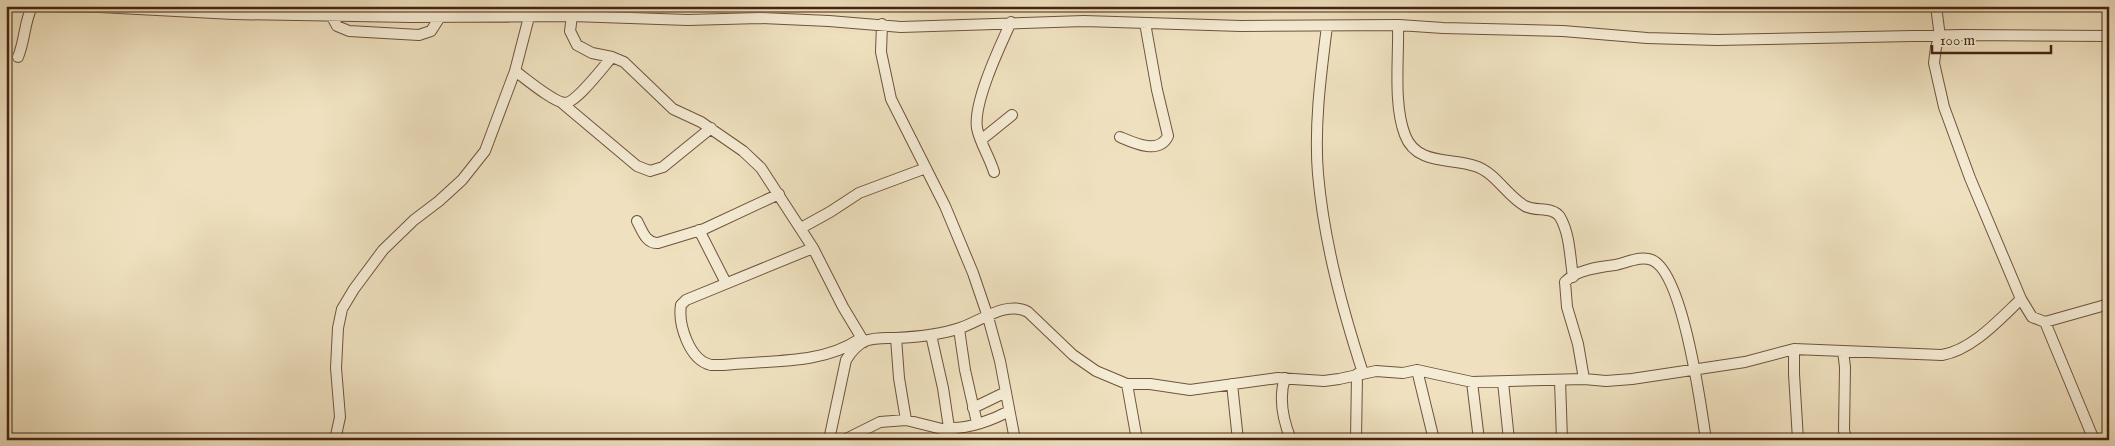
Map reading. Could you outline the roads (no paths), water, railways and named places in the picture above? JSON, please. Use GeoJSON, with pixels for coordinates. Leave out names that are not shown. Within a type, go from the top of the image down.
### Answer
{"type":"FeatureCollection","features":[{"type":"Feature","properties":{"kind":"street"},"geometry":{"type":"LineString","coordinates":[[18,58],[30,6],[100,7],[242,14],[329,12],[440,17],[572,16],[637,20],[793,19],[882,24],[902,27],[1011,22],[1327,26],[1398,25],[1563,31],[1679,39],[2006,35],[2109,36]]}},
{"type":"Feature","properties":{"kind":"street"},"geometry":{"type":"LineString","coordinates":[[334,440],[340,417],[336,368],[338,328],[340,314],[345,302],[382,250],[475,167],[485,151],[496,127],[515,71],[526,17],[518,6]]}},
{"type":"Feature","properties":{"kind":"street"},"geometry":{"type":"LineString","coordinates":[[1936,6],[1940,37],[1934,63],[1944,107],[1970,178],[2021,299],[2032,317],[2045,322],[2109,304]]}},
{"type":"Feature","properties":{"kind":"street"},"geometry":{"type":"LineString","coordinates":[[329,12],[337,26],[349,32],[419,35],[430,31],[440,17]]}},
{"type":"Feature","properties":{"kind":"street"},"geometry":{"type":"LineString","coordinates":[[572,16],[570,31],[576,45],[592,53],[612,57],[624,62],[673,109],[711,128],[751,158],[801,228],[862,340]]}},
{"type":"Feature","properties":{"kind":"street"},"geometry":{"type":"LineString","coordinates":[[994,172],[976,127],[981,97],[998,50],[1011,22]]}},
{"type":"Feature","properties":{"kind":"street"},"geometry":{"type":"LineString","coordinates":[[1120,138],[1149,147],[1163,143],[1168,136],[1144,23]]}},
{"type":"Feature","properties":{"kind":"street"},"geometry":{"type":"LineString","coordinates":[[882,24],[882,52],[891,99],[959,238],[988,317],[1000,362],[1016,440]]}},
{"type":"Feature","properties":{"kind":"street"},"geometry":{"type":"LineString","coordinates":[[1398,25],[1399,102],[1405,135],[1410,144],[1418,152],[1433,159],[1476,166],[1526,207],[1556,213],[1560,216],[1565,228],[1573,277]]}},
{"type":"Feature","properties":{"kind":"street"},"geometry":{"type":"LineString","coordinates":[[1327,26],[1320,90],[1318,172],[1336,281],[1360,374],[1356,440]]}},
{"type":"Feature","properties":{"kind":"street"},"geometry":{"type":"LineString","coordinates":[[562,103],[572,100],[612,57]]}},
{"type":"Feature","properties":{"kind":"street"},"geometry":{"type":"LineString","coordinates":[[515,71],[562,103],[642,169],[656,170],[663,167],[711,128]]}},
{"type":"Feature","properties":{"kind":"street"},"geometry":{"type":"LineString","coordinates":[[981,140],[1012,115]]}},
{"type":"Feature","properties":{"kind":"street"},"geometry":{"type":"LineString","coordinates":[[801,228],[830,212],[859,192],[926,168]]}},
{"type":"Feature","properties":{"kind":"street"},"geometry":{"type":"LineString","coordinates":[[637,221],[647,238],[654,244],[700,230],[778,194]]}},
{"type":"Feature","properties":{"kind":"street"},"geometry":{"type":"LineString","coordinates":[[700,230],[726,283]]}},
{"type":"Feature","properties":{"kind":"street"},"geometry":{"type":"LineString","coordinates":[[813,248],[694,296],[681,305],[681,323],[693,351],[702,360],[710,364],[815,356],[862,340],[931,335],[959,329],[1000,311],[1020,308],[1036,318],[1073,355],[1096,371],[1127,384],[1150,384],[1190,390],[1285,378],[1324,381],[1376,370],[1403,373],[1417,370],[1472,382],[1584,378],[1606,381],[1632,379],[1745,362],[1794,349],[1942,355],[1952,352],[1994,324],[2021,299]]}},
{"type":"Feature","properties":{"kind":"street"},"geometry":{"type":"LineString","coordinates":[[1584,378],[1564,293],[1565,282],[1595,268],[1640,259],[1653,260],[1661,266],[1671,283],[1696,370],[1706,440]]}},
{"type":"Feature","properties":{"kind":"street"},"geometry":{"type":"LineString","coordinates":[[2045,322],[2094,440]]}},
{"type":"Feature","properties":{"kind":"street"},"geometry":{"type":"LineString","coordinates":[[959,329],[965,370],[977,423]]}},
{"type":"Feature","properties":{"kind":"street"},"geometry":{"type":"LineString","coordinates":[[931,335],[951,433]]}},
{"type":"Feature","properties":{"kind":"street"},"geometry":{"type":"LineString","coordinates":[[896,338],[899,378],[906,420]]}},
{"type":"Feature","properties":{"kind":"street"},"geometry":{"type":"LineString","coordinates":[[829,440],[846,360],[862,340]]}},
{"type":"Feature","properties":{"kind":"street"},"geometry":{"type":"LineString","coordinates":[[1794,349],[1798,440]]}},
{"type":"Feature","properties":{"kind":"street"},"geometry":{"type":"LineString","coordinates":[[1843,351],[1845,376],[1844,430],[1846,440]]}},
{"type":"Feature","properties":{"kind":"street"},"geometry":{"type":"LineString","coordinates":[[1417,370],[1434,440]]}},
{"type":"Feature","properties":{"kind":"street"},"geometry":{"type":"LineString","coordinates":[[1285,378],[1281,396],[1282,410],[1291,440]]}},
{"type":"Feature","properties":{"kind":"street"},"geometry":{"type":"LineString","coordinates":[[1560,380],[1562,440]]}},
{"type":"Feature","properties":{"kind":"street"},"geometry":{"type":"LineString","coordinates":[[1472,382],[1479,440]]}},
{"type":"Feature","properties":{"kind":"street"},"geometry":{"type":"LineString","coordinates":[[1503,382],[1509,440]]}},
{"type":"Feature","properties":{"kind":"street"},"geometry":{"type":"LineString","coordinates":[[1127,384],[1137,440]]}},
{"type":"Feature","properties":{"kind":"street"},"geometry":{"type":"LineString","coordinates":[[1232,384],[1238,440]]}},
{"type":"Feature","properties":{"kind":"street"},"geometry":{"type":"LineString","coordinates":[[974,408],[1006,392]]}},
{"type":"Feature","properties":{"kind":"street"},"geometry":{"type":"LineString","coordinates":[[951,433],[956,428],[998,417],[1009,411]]}},
{"type":"Feature","properties":{"kind":"street"},"geometry":{"type":"LineString","coordinates":[[844,440],[880,422],[906,420],[951,433]]}}]}
